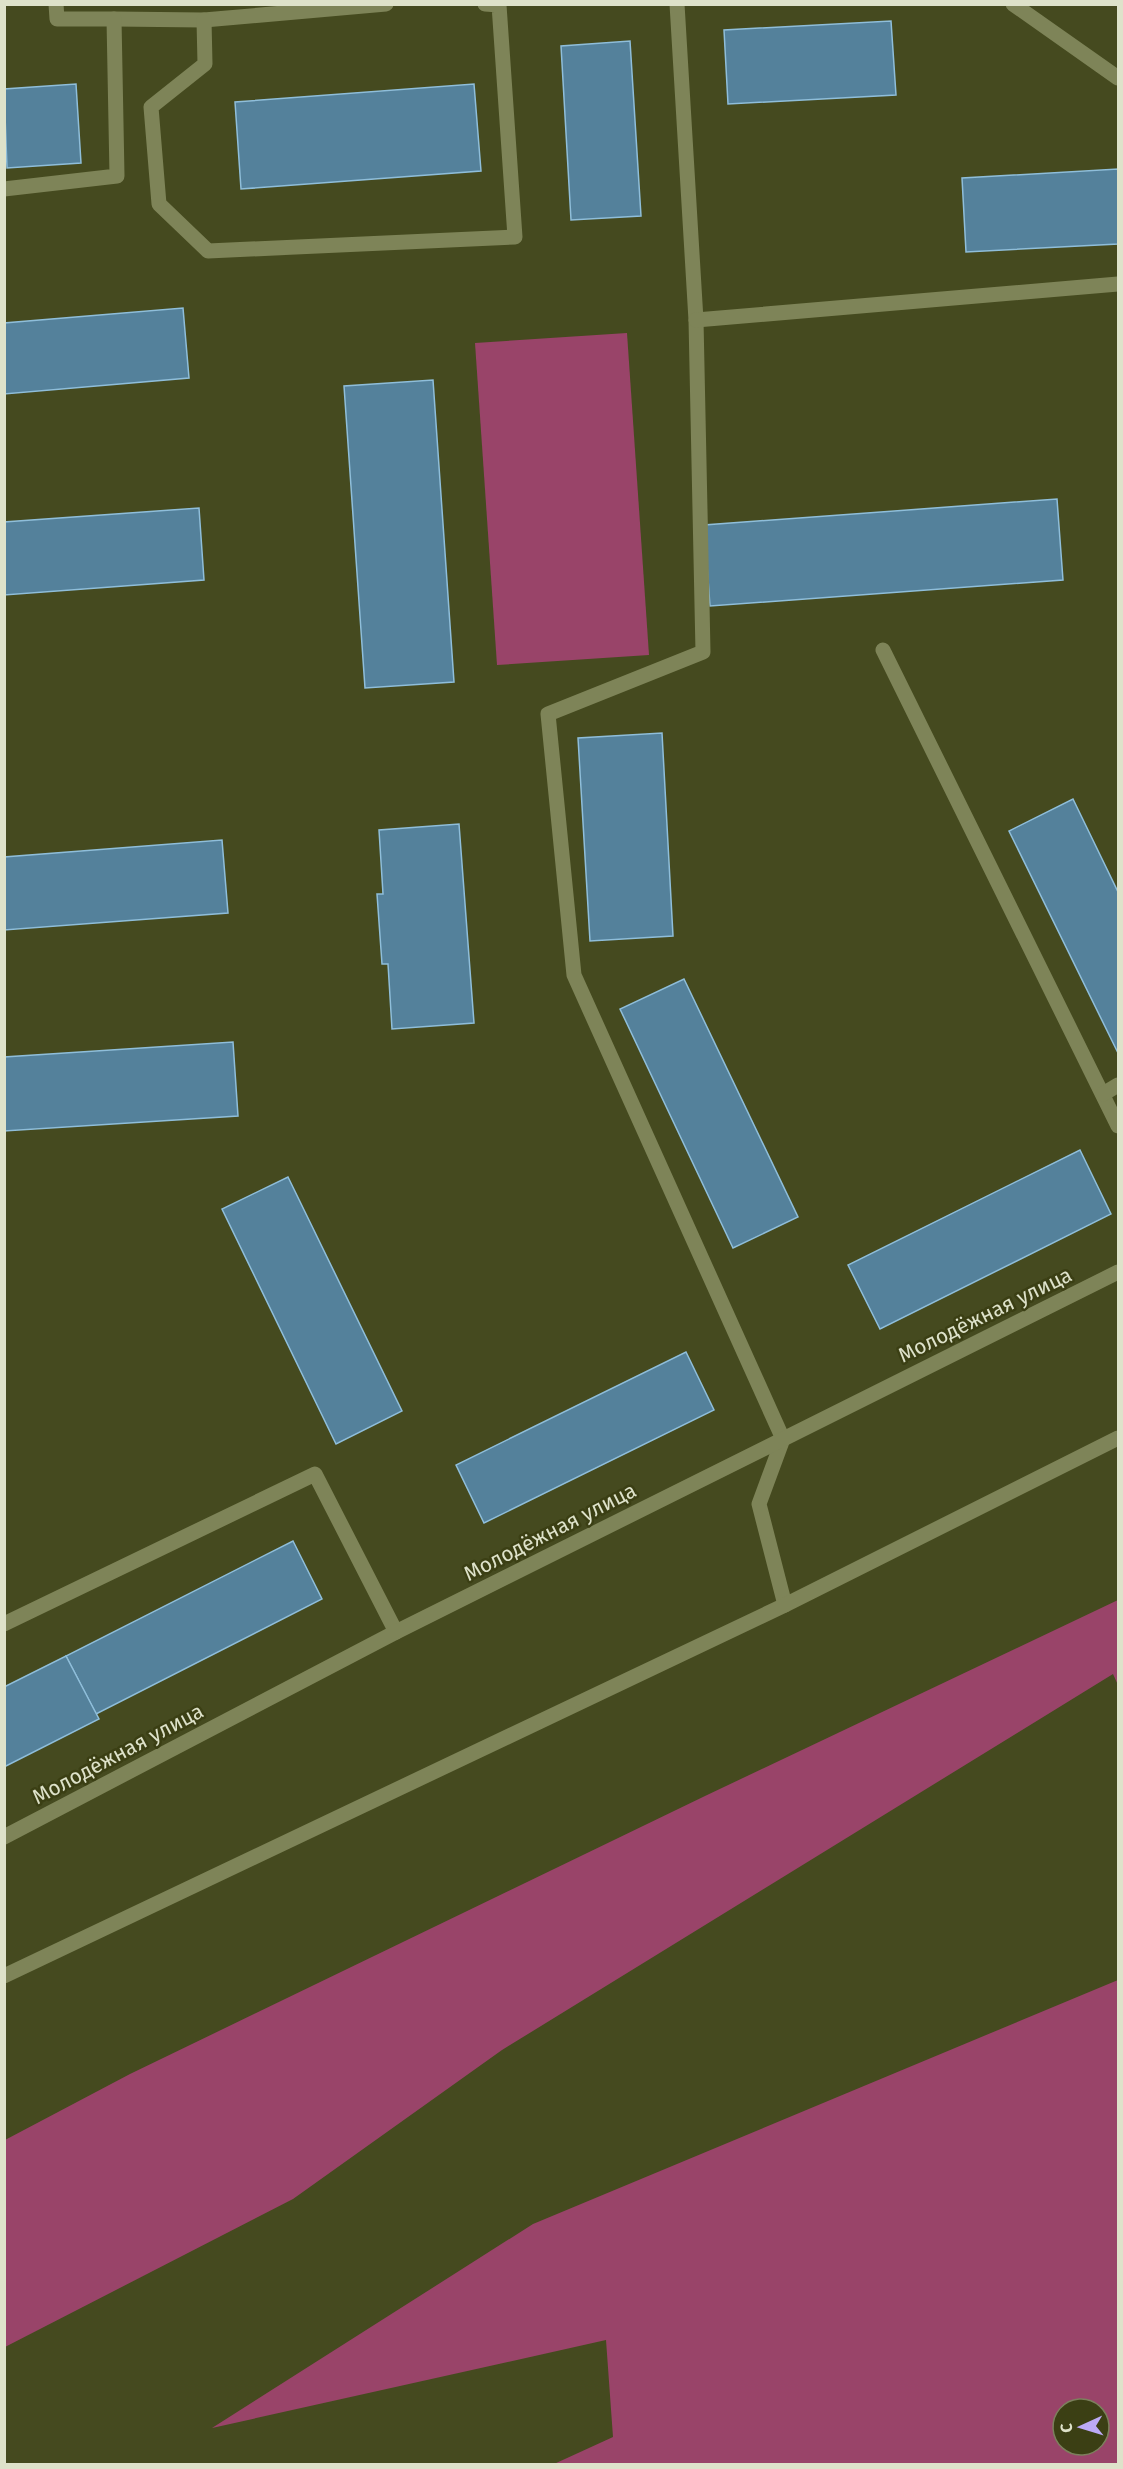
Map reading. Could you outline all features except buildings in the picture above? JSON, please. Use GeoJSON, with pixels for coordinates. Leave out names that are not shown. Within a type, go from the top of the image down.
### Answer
{"type":"FeatureCollection","features":[{"type":"Feature","properties":{"kind":"street"},"geometry":{"type":"LineString","coordinates":[[57,4],[57,19],[204,20],[262,10],[386,4]]}},
{"type":"Feature","properties":{"kind":"street"},"geometry":{"type":"LineString","coordinates":[[204,20],[205,64],[151,107],[159,204],[208,251],[515,237],[499,5],[484,4]]}},
{"type":"Feature","properties":{"kind":"street"},"geometry":{"type":"LineString","coordinates":[[677,4],[696,320],[703,652],[548,714],[574,975],[783,1438],[759,1504],[785,1605]]}},
{"type":"Feature","properties":{"kind":"street"},"geometry":{"type":"LineString","coordinates":[[1013,4],[1119,78]]}},
{"type":"Feature","properties":{"kind":"street"},"geometry":{"type":"LineString","coordinates":[[4,189],[117,176],[114,19]]}},
{"type":"Feature","properties":{"kind":"street"},"geometry":{"type":"LineString","coordinates":[[696,320],[1119,284]]}},
{"type":"Feature","properties":{"kind":"street"},"geometry":{"type":"LineString","coordinates":[[883,650],[1119,1126]]}},
{"type":"Feature","properties":{"kind":"street"},"geometry":{"type":"LineString","coordinates":[[1103,1094],[1119,1085]]}},
{"type":"Feature","properties":{"kind":"street","name":"Молодёжная улица"},"geometry":{"type":"LineString","coordinates":[[4,1838],[396,1632],[1119,1272]]}},
{"type":"Feature","properties":{"kind":"street"},"geometry":{"type":"LineString","coordinates":[[4,1976],[785,1605],[1119,1438]]}},
{"type":"Feature","properties":{"kind":"street"},"geometry":{"type":"LineString","coordinates":[[4,1624],[315,1474],[396,1632]]}},
{"type":"Feature","properties":{"kind":"shaded area"},"geometry":{"type":"Polygon","coordinates":[[[627,333],[649,655],[497,665],[475,343],[627,333]]]}},
{"type":"Feature","properties":{"kind":"shaded area"},"geometry":{"type":"Polygon","coordinates":[[[1118,1600],[1118,1685],[1113,1674],[502,2050],[293,2199],[5,2347],[5,2140],[130,2074],[705,1796],[1118,1600]]]}},
{"type":"Feature","properties":{"kind":"shaded area"},"geometry":{"type":"Polygon","coordinates":[[[1118,1980],[1118,2464],[554,2464],[613,2437],[606,2340],[212,2428],[533,2224],[1118,1980]]]}}]}
